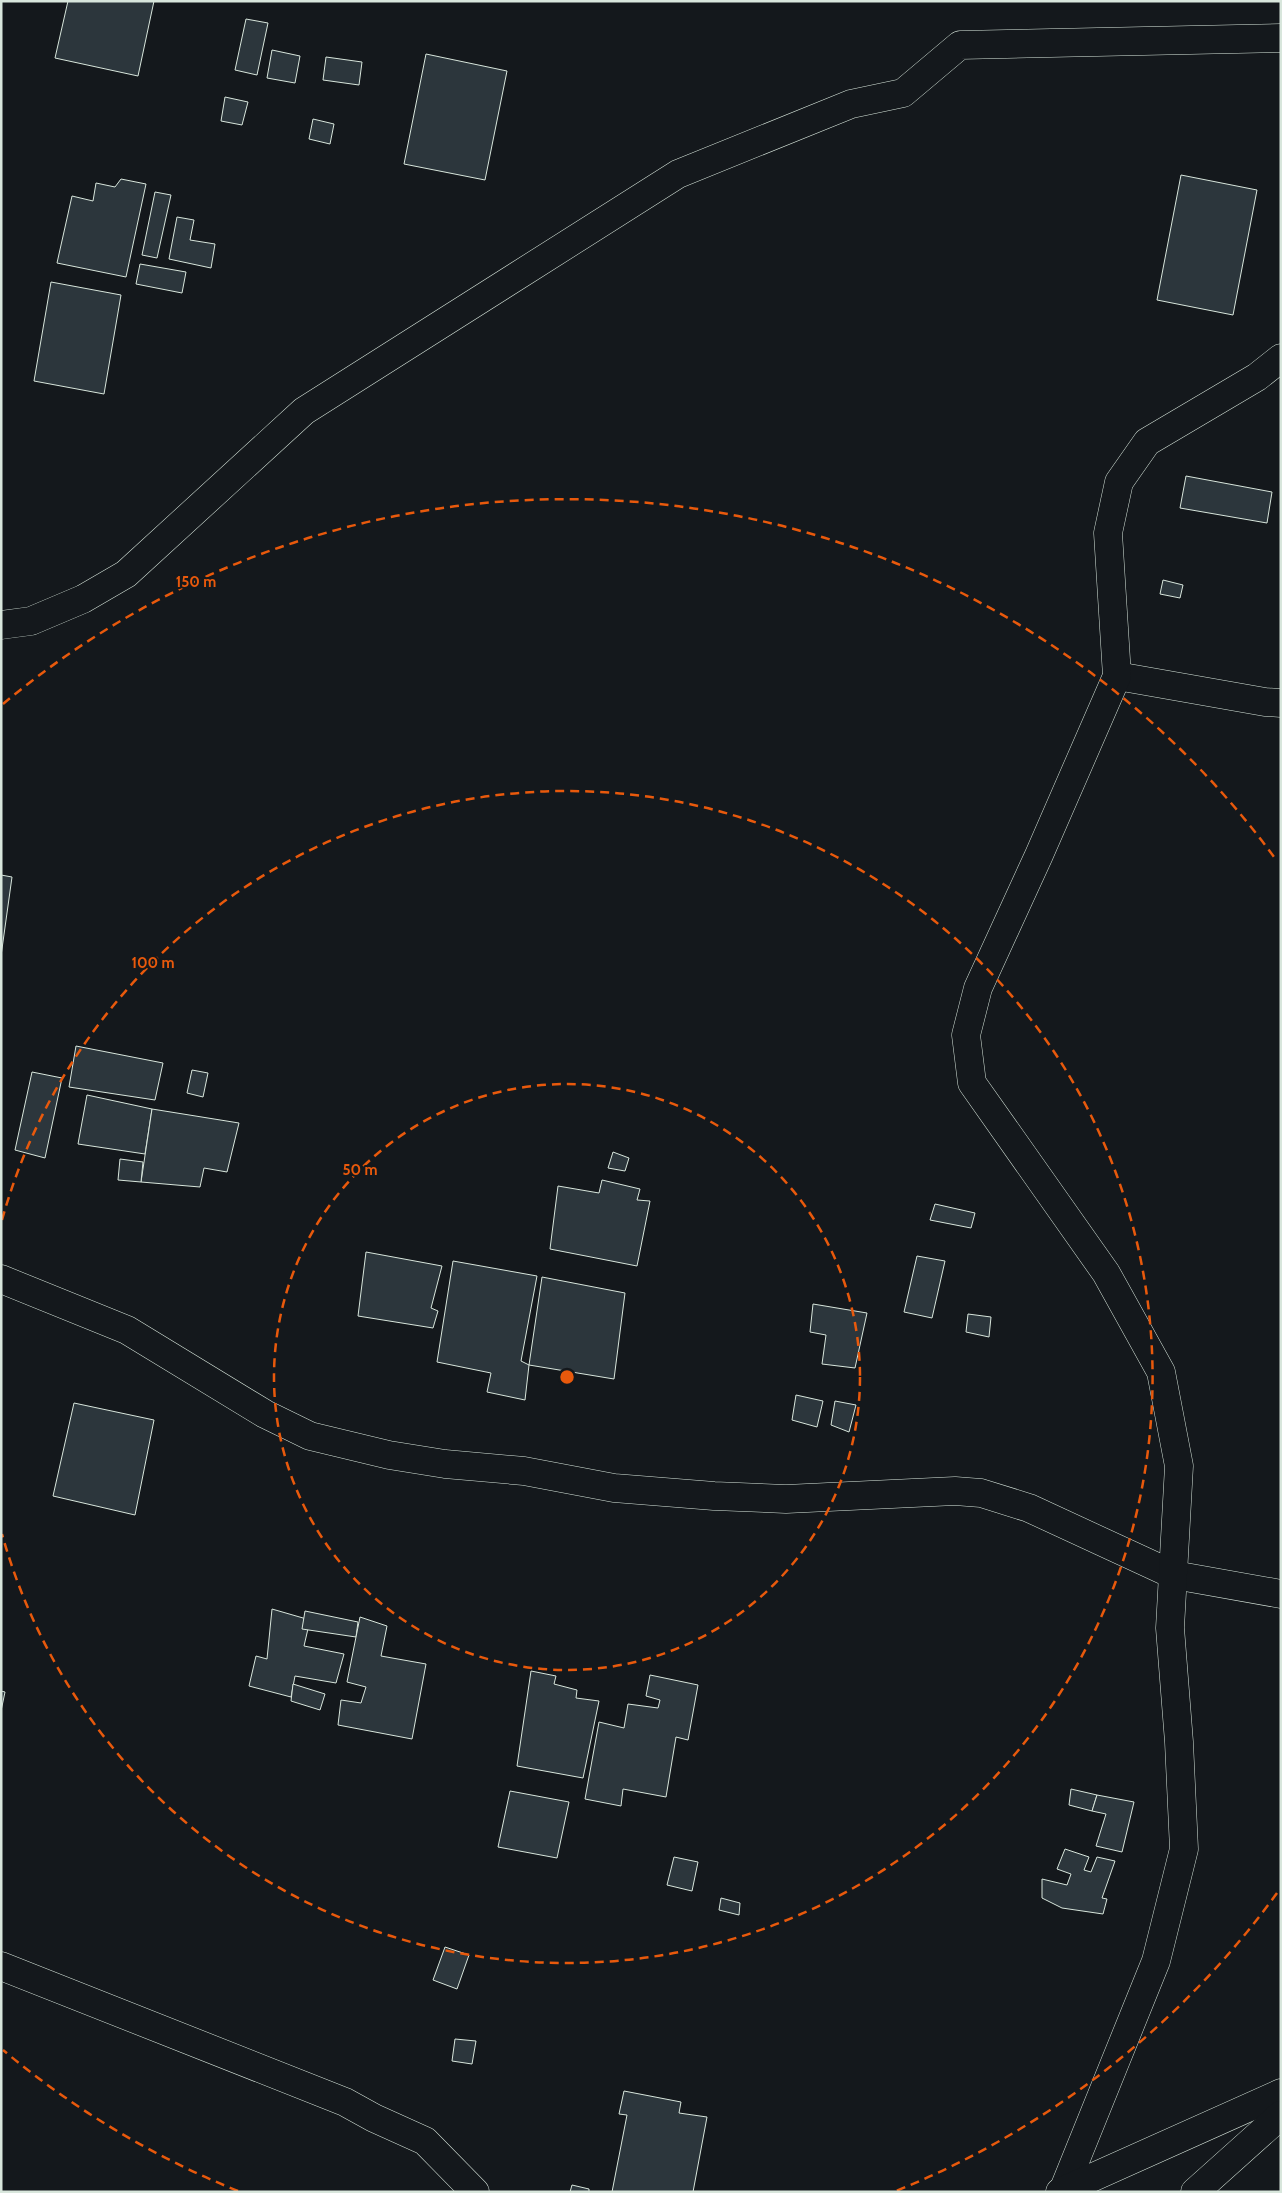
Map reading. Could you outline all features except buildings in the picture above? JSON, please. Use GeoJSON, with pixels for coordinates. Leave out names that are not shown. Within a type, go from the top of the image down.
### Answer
{"type":"FeatureCollection","features":[{"type":"Feature","properties":{"kind":"street"},"geometry":{"type":"LineString","coordinates":[[1,624],[31,621],[83,599],[126,574],[304,411],[678,174],[851,104],[903,94],[960,44],[1281,38]]}},
{"type":"Feature","properties":{"kind":"street"},"geometry":{"type":"LineString","coordinates":[[1061,2191],[1156,1961],[1184,1848],[1179,1742],[1170,1628],[1179,1466],[1160,1372],[1106,1274],[972,1083],[966,1035],[978,988],[1039,855],[1117,676],[1108,533],[1119,482],[1147,442],[1257,377],[1281,358]]}},
{"type":"Feature","properties":{"kind":"street"},"geometry":{"type":"LineString","coordinates":[[1117,676],[1266,702],[1281,702]]}},
{"type":"Feature","properties":{"kind":"street"},"geometry":{"type":"LineString","coordinates":[[1,1279],[127,1330],[264,1414],[310,1436],[389,1455],[445,1464],[524,1471],[614,1488],[786,1499],[955,1491],[981,1493],[1029,1508],[1174,1575],[1281,1594]]}},
{"type":"Feature","properties":{"kind":"street"},"geometry":{"type":"LineString","coordinates":[[1,1966],[345,2102],[374,2118],[425,2141],[475,2192]]}},
{"type":"Feature","properties":{"kind":"street"},"geometry":{"type":"LineString","coordinates":[[1061,2191],[1281,2094]]}},
{"type":"Feature","properties":{"kind":"street"},"geometry":{"type":"LineString","coordinates":[[1195,2192],[1281,2115]]}}]}
